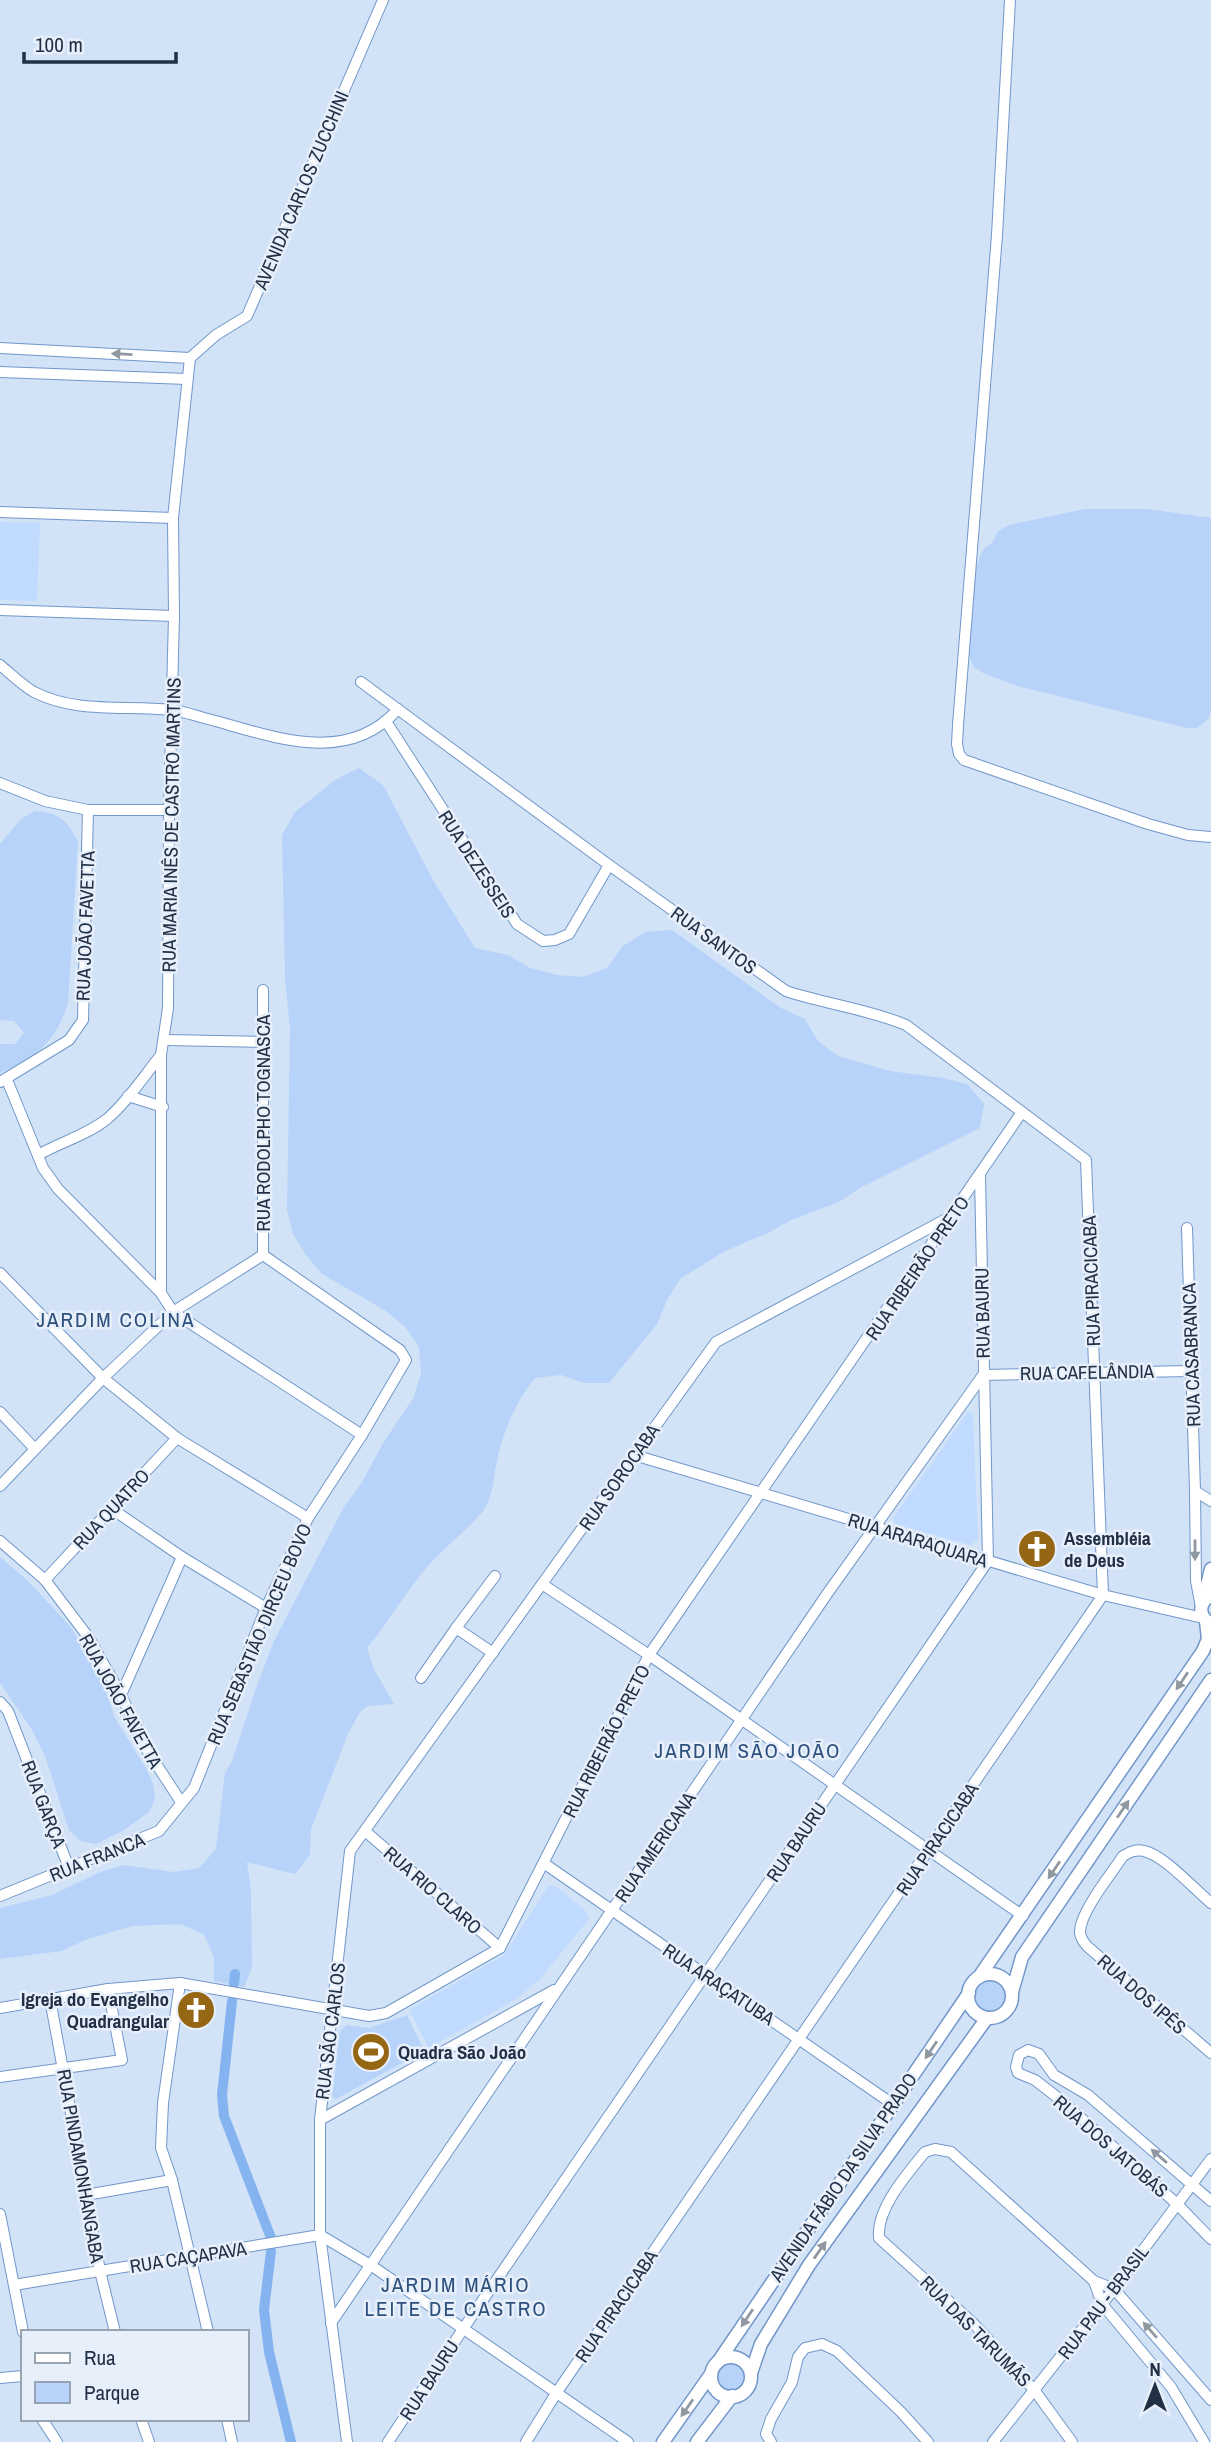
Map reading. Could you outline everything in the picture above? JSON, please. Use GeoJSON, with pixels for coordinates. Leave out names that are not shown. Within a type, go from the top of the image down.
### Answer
{"type":"FeatureCollection","features":[{"type":"Feature","properties":{"kind":"main road"},"geometry":{"type":"LineString","coordinates":[[1211,1569],[1206,1611],[1208,1639],[1203,1651],[1023,1916],[972,1984],[969,1993],[971,2007],[980,2016],[987,2018],[1006,2012],[1012,1999],[1022,1956],[1211,1680]]}},
{"type":"Feature","properties":{"kind":"main road"},"geometry":{"type":"LineString","coordinates":[[979,1977],[988,1974],[1000,1976],[1012,1992]]}},
{"type":"Feature","properties":{"kind":"main road","name":"AVENIDA FÁBIO DA SILVA PRADO"},"geometry":{"type":"LineString","coordinates":[[718,2361],[969,1993]]}},
{"type":"Feature","properties":{"kind":"main road","name":"AVENIDA FÁBIO DA SILVA PRADO"},"geometry":{"type":"LineString","coordinates":[[751,2373],[761,2344],[809,2265],[987,2018]]}},
{"type":"Feature","properties":{"kind":"main road"},"geometry":{"type":"LineString","coordinates":[[663,2442],[718,2361],[727,2357],[740,2359],[749,2367],[749,2385],[746,2390],[732,2396],[697,2442]]}},
{"type":"Feature","properties":{"kind":"main road"},"geometry":{"type":"LineString","coordinates":[[711,2374],[711,2381],[717,2391],[732,2396]]}},
{"type":"Feature","properties":{"kind":"street","name":"AVENIDA CARLOS ZUCCHINI"},"geometry":{"type":"LineString","coordinates":[[190,358],[216,335],[247,316],[383,0]]}},
{"type":"Feature","properties":{"kind":"street"},"geometry":{"type":"LineString","coordinates":[[1010,0],[997,235],[957,734],[958,754],[964,760],[1148,824],[1188,835],[1211,837]]}},
{"type":"Feature","properties":{"kind":"street"},"geometry":{"type":"LineString","coordinates":[[0,348],[190,358]]}},
{"type":"Feature","properties":{"kind":"street","name":"RUA MARIA INÊS DE CASTRO MARTINS"},"geometry":{"type":"LineString","coordinates":[[161,1293],[161,1055],[168,1008],[173,518],[190,358]]}},
{"type":"Feature","properties":{"kind":"street"},"geometry":{"type":"LineString","coordinates":[[0,372],[187,379]]}},
{"type":"Feature","properties":{"kind":"street"},"geometry":{"type":"LineString","coordinates":[[0,512],[173,518]]}},
{"type":"Feature","properties":{"kind":"street"},"geometry":{"type":"LineString","coordinates":[[0,610],[174,616]]}},
{"type":"Feature","properties":{"kind":"street"},"geometry":{"type":"LineString","coordinates":[[0,665],[33,691],[61,701],[97,708],[173,710],[272,736],[324,744],[365,736],[387,723],[398,709]]}},
{"type":"Feature","properties":{"kind":"street","name":"RUA SANTOS"},"geometry":{"type":"LineString","coordinates":[[361,682],[609,865],[786,991],[888,1017],[906,1025],[1086,1160]]}},
{"type":"Feature","properties":{"kind":"street","name":"RUA DEZESSEIS"},"geometry":{"type":"LineString","coordinates":[[387,723],[517,924],[530,934],[542,941],[555,940],[569,934],[609,865]]}},
{"type":"Feature","properties":{"kind":"street"},"geometry":{"type":"LineString","coordinates":[[0,783],[45,801],[88,810],[169,810]]}},
{"type":"Feature","properties":{"kind":"street","name":"RUA JOÃO FAVETTA"},"geometry":{"type":"LineString","coordinates":[[4,1081],[69,1040],[83,1020],[88,810]]}},
{"type":"Feature","properties":{"kind":"street","name":"RUA RODOLPHO TOGNASCA"},"geometry":{"type":"LineString","coordinates":[[263,990],[263,1255]]}},
{"type":"Feature","properties":{"kind":"street"},"geometry":{"type":"LineString","coordinates":[[164,1040],[263,1042]]}},
{"type":"Feature","properties":{"kind":"street"},"geometry":{"type":"LineString","coordinates":[[38,1155],[83,1135],[107,1119],[161,1055]]}},
{"type":"Feature","properties":{"kind":"street"},"geometry":{"type":"LineString","coordinates":[[4,1081],[43,1168],[58,1189],[161,1293],[173,1312],[362,1435]]}},
{"type":"Feature","properties":{"kind":"street"},"geometry":{"type":"LineString","coordinates":[[128,1097],[163,1107]]}},
{"type":"Feature","properties":{"kind":"street","name":"RUA RIBEIRÃO PRETO"},"geometry":{"type":"LineString","coordinates":[[500,1948],[649,1655],[1023,1112]]}},
{"type":"Feature","properties":{"kind":"street","name":"RUA PIRACICABA"},"geometry":{"type":"LineString","coordinates":[[526,2442],[557,2392],[1103,1595],[1086,1160]]}},
{"type":"Feature","properties":{"kind":"street","name":"RUA BAURU"},"geometry":{"type":"LineString","coordinates":[[388,2442],[988,1561],[980,1176]]}},
{"type":"Feature","properties":{"kind":"street","name":"RUA SOROCABA"},"geometry":{"type":"LineString","coordinates":[[365,1831],[716,1342],[953,1216]]}},
{"type":"Feature","properties":{"kind":"street","name":"RUA CASABRANCA"},"geometry":{"type":"LineString","coordinates":[[1187,1227],[1196,1581],[1206,1611]]}},
{"type":"Feature","properties":{"kind":"street"},"geometry":{"type":"LineString","coordinates":[[0,1486],[103,1378],[173,1312],[263,1255]]}},
{"type":"Feature","properties":{"kind":"street","name":"RUA SEBASTIÃO DIRCEU BOVO"},"geometry":{"type":"LineString","coordinates":[[181,1802],[194,1788],[266,1608],[308,1518],[362,1435],[406,1360],[400,1350],[263,1255]]}},
{"type":"Feature","properties":{"kind":"street"},"geometry":{"type":"LineString","coordinates":[[0,1273],[103,1378],[177,1438],[308,1518]]}},
{"type":"Feature","properties":{"kind":"street","name":"RUA CAFELÂNDIA"},"geometry":{"type":"LineString","coordinates":[[983,1375],[1191,1371]]}},
{"type":"Feature","properties":{"kind":"street","name":"RUA AMERICANA"},"geometry":{"type":"LineString","coordinates":[[331,2323],[874,1525],[983,1375]]}},
{"type":"Feature","properties":{"kind":"street"},"geometry":{"type":"LineString","coordinates":[[0,1412],[35,1449]]}},
{"type":"Feature","properties":{"kind":"street","name":"RUA QUATRO"},"geometry":{"type":"LineString","coordinates":[[45,1580],[177,1438]]}},
{"type":"Feature","properties":{"kind":"street","name":"RUA ARARAQUARA"},"geometry":{"type":"LineString","coordinates":[[634,1455],[1103,1595],[1206,1611]]}},
{"type":"Feature","properties":{"kind":"street"},"geometry":{"type":"LineString","coordinates":[[1195,1491],[1211,1502]]}},
{"type":"Feature","properties":{"kind":"street"},"geometry":{"type":"LineString","coordinates":[[112,1509],[182,1557],[266,1608]]}},
{"type":"Feature","properties":{"kind":"street","name":"RUA JOÃO FAVETTA"},"geometry":{"type":"LineString","coordinates":[[0,1541],[45,1580],[89,1638],[121,1695],[147,1750],[181,1802]]}},
{"type":"Feature","properties":{"kind":"street"},"geometry":{"type":"LineString","coordinates":[[121,1695],[182,1557]]}},
{"type":"Feature","properties":{"kind":"street"},"geometry":{"type":"LineString","coordinates":[[421,1678],[495,1576]]}},
{"type":"Feature","properties":{"kind":"street"},"geometry":{"type":"LineString","coordinates":[[542,1584],[836,1784],[1023,1916]]}},
{"type":"Feature","properties":{"kind":"street"},"geometry":{"type":"LineString","coordinates":[[456,1628],[493,1653]]}},
{"type":"Feature","properties":{"kind":"street","name":"RUA GARÇA"},"geometry":{"type":"LineString","coordinates":[[0,1702],[8,1711],[69,1868]]}},
{"type":"Feature","properties":{"kind":"street","name":"RUA FRANCA"},"geometry":{"type":"LineString","coordinates":[[0,1896],[159,1831],[181,1802]]}},
{"type":"Feature","properties":{"kind":"street","name":"RUA RIO CLARO"},"geometry":{"type":"LineString","coordinates":[[365,1831],[500,1948]]}},
{"type":"Feature","properties":{"kind":"street","name":"RUA SÃO CARLOS"},"geometry":{"type":"LineString","coordinates":[[347,2442],[320,2235],[320,2120],[350,1851],[365,1831]]}},
{"type":"Feature","properties":{"kind":"street","name":"RUA DOS IPÊS"},"geometry":{"type":"LineString","coordinates":[[1211,1903],[1158,1857],[1142,1850],[1132,1851],[1123,1856],[1085,1914],[1080,1930],[1088,1947],[1211,2053]]}},
{"type":"Feature","properties":{"kind":"street","name":"RUA ARAÇATUBA"},"geometry":{"type":"LineString","coordinates":[[545,1864],[894,2105]]}},
{"type":"Feature","properties":{"kind":"street"},"geometry":{"type":"LineString","coordinates":[[0,2008],[108,1989],[180,1983],[369,2016],[386,2013],[500,1948]]}},
{"type":"Feature","properties":{"kind":"street"},"geometry":{"type":"LineString","coordinates":[[180,1983],[163,2103],[161,2148],[172,2180],[208,2330]]}},
{"type":"Feature","properties":{"kind":"street"},"geometry":{"type":"LineString","coordinates":[[320,2120],[557,1988]]}},
{"type":"Feature","properties":{"kind":"street"},"geometry":{"type":"LineString","coordinates":[[0,2077],[122,2060],[108,1989]]}},
{"type":"Feature","properties":{"kind":"street","name":"RUA PINDAMONHANGABA"},"geometry":{"type":"LineString","coordinates":[[50,1999],[100,2271],[115,2330]]}},
{"type":"Feature","properties":{"kind":"street","name":"RUA DOS JATOBÁS"},"geometry":{"type":"LineString","coordinates":[[1192,2184],[1088,2095],[1054,2075],[1039,2054],[1028,2050],[1018,2055],[1018,2073],[1035,2080],[1062,2101],[1177,2204],[1211,2239]]}},
{"type":"Feature","properties":{"kind":"street","name":"RUA DAS TARUMÃS"},"geometry":{"type":"LineString","coordinates":[[1072,2442],[1035,2391],[974,2324],[878,2238],[877,2226],[881,2213],[925,2152],[935,2149],[951,2152],[1094,2281]]}},
{"type":"Feature","properties":{"kind":"street","name":"RUA PAU - BRASIL"},"geometry":{"type":"LineString","coordinates":[[993,2442],[1114,2289],[1211,2159]]}},
{"type":"Feature","properties":{"kind":"street"},"geometry":{"type":"LineString","coordinates":[[86,2195],[172,2180]]}},
{"type":"Feature","properties":{"kind":"street"},"geometry":{"type":"LineString","coordinates":[[1192,2184],[1211,2201]]}},
{"type":"Feature","properties":{"kind":"street"},"geometry":{"type":"LineString","coordinates":[[0,2214],[23,2330]]}},
{"type":"Feature","properties":{"kind":"street"},"geometry":{"type":"LineString","coordinates":[[320,2235],[372,2266],[628,2442]]}},
{"type":"Feature","properties":{"kind":"street","name":"RUA CAÇAPAVA"},"geometry":{"type":"LineString","coordinates":[[14,2285],[320,2235]]}},
{"type":"Feature","properties":{"kind":"street"},"geometry":{"type":"LineString","coordinates":[[1094,2281],[1114,2289],[1211,2400]]}},
{"type":"Feature","properties":{"kind":"street"},"geometry":{"type":"LineString","coordinates":[[1094,2281],[1102,2304],[1171,2387],[1204,2442]]}},
{"type":"Feature","properties":{"kind":"street"},"geometry":{"type":"LineString","coordinates":[[768,2438],[771,2419],[792,2382],[798,2357],[806,2348],[822,2344],[837,2351],[901,2412],[928,2442]]}},
{"type":"Feature","properties":{"kind":"street"},"geometry":{"type":"LineString","coordinates":[[0,2378],[21,2376]]}},
{"type":"Feature","properties":{"kind":"street"},"geometry":{"type":"LineString","coordinates":[[43,2421],[57,2442]]}},
{"type":"Feature","properties":{"kind":"street"},"geometry":{"type":"LineString","coordinates":[[142,2421],[149,2442]]}},
{"type":"Feature","properties":{"kind":"street"},"geometry":{"type":"LineString","coordinates":[[227,2421],[232,2442]]}},
{"type":"Feature","properties":{"kind":"shaded area"},"geometry":{"type":"Polygon","coordinates":[[[0,522],[40,523],[37,601],[0,600],[0,522]]]}},
{"type":"Feature","properties":{"kind":"shaded area"},"geometry":{"type":"Polygon","coordinates":[[[968,1412],[973,1413],[978,1539],[971,1545],[895,1524],[893,1518],[968,1412]]]}},
{"type":"Feature","properties":{"kind":"shaded area"},"geometry":{"type":"Polygon","coordinates":[[[548,1886],[555,1886],[586,1911],[589,1919],[539,1980],[516,1999],[429,2048],[409,2010],[504,1955],[548,1886]]]}},
{"type":"Feature","properties":{"kind":"green space"},"geometry":{"type":"Polygon","coordinates":[[[1085,509],[1148,509],[1211,518],[1211,711],[1208,719],[1197,728],[1187,728],[1017,686],[974,667],[968,649],[974,574],[983,549],[992,543],[998,531],[1009,525],[1085,509]]]}},
{"type":"Feature","properties":{"kind":"green space"},"geometry":{"type":"Polygon","coordinates":[[[359,768],[383,785],[433,880],[475,948],[508,955],[530,968],[557,975],[583,977],[607,968],[623,946],[645,932],[672,930],[781,1008],[805,1019],[818,1041],[838,1056],[890,1071],[967,1084],[984,1104],[980,1128],[860,1188],[839,1202],[791,1220],[723,1252],[680,1279],[657,1324],[609,1383],[584,1383],[561,1375],[535,1378],[522,1396],[506,1428],[492,1491],[485,1508],[428,1566],[367,1648],[374,1669],[394,1704],[368,1706],[360,1712],[348,1734],[311,1829],[310,1855],[295,1874],[247,1862],[251,1890],[252,1967],[244,1987],[214,1981],[214,1957],[204,1935],[181,1924],[132,1926],[85,1940],[62,1951],[0,1959],[0,1908],[52,1895],[100,1872],[124,1865],[174,1872],[199,1868],[216,1849],[225,1773],[232,1761],[274,1641],[345,1505],[361,1484],[383,1443],[414,1397],[421,1373],[419,1347],[405,1327],[386,1311],[322,1274],[293,1234],[287,1210],[290,1028],[285,978],[282,835],[295,812],[335,780],[359,768]]]}},
{"type":"Feature","properties":{"kind":"green space"},"geometry":{"type":"Polygon","coordinates":[[[35,811],[62,819],[78,842],[68,1003],[57,1028],[43,1047],[25,1061],[0,1073],[0,1044],[15,1044],[24,1033],[14,1021],[0,1020],[0,844],[21,819],[35,811]]]}},
{"type":"Feature","properties":{"kind":"green space"},"geometry":{"type":"Polygon","coordinates":[[[0,1557],[28,1581],[69,1625],[101,1678],[115,1718],[153,1784],[155,1799],[149,1812],[124,1830],[96,1844],[81,1841],[69,1830],[45,1756],[31,1728],[0,1683],[0,1557]]]}},
{"type":"Feature","properties":{"kind":"green space"},"geometry":{"type":"Polygon","coordinates":[[[991,1981],[1002,1986],[1007,1997],[1002,2008],[991,2013],[980,2008],[975,1997],[980,1986],[991,1981]]]}},
{"type":"Feature","properties":{"kind":"green space"},"geometry":{"type":"Polygon","coordinates":[[[407,2015],[424,2051],[336,2099],[332,2097],[340,2031],[347,2025],[369,2028],[407,2015]]]}},
{"type":"Feature","properties":{"kind":"green space"},"geometry":{"type":"Polygon","coordinates":[[[731,2361],[742,2366],[747,2377],[742,2388],[731,2393],[720,2388],[715,2377],[720,2366],[731,2361]]]}},
{"type":"Feature","properties":{"kind":"waterway"},"geometry":{"type":"LineString","coordinates":[[234,1984],[235,1974]]}},
{"type":"Feature","properties":{"kind":"waterway"},"geometry":{"type":"LineString","coordinates":[[232,2001],[222,2095],[224,2116],[271,2238]]}},
{"type":"Feature","properties":{"kind":"waterway"},"geometry":{"type":"LineString","coordinates":[[271,2251],[264,2310],[269,2352],[291,2442]]}},
{"type":"Feature","properties":{"kind":"place","name":"Assembléia de Deus"},"geometry":{"type":"Point","coordinates":[1037,1549]}},
{"type":"Feature","properties":{"kind":"place","name":"Igreja do Evangelho Quadrangular"},"geometry":{"type":"Point","coordinates":[196,2010]}},
{"type":"Feature","properties":{"kind":"place","name":"Quadra São João"},"geometry":{"type":"Point","coordinates":[371,2052]}},
{"type":"Feature","properties":{"kind":"district","name":"JARDIM COLINA"},"geometry":{"type":"Point","coordinates":[116,1320]}},
{"type":"Feature","properties":{"kind":"district","name":"JARDIM SÃO JOÃO"},"geometry":{"type":"Point","coordinates":[748,1751]}},
{"type":"Feature","properties":{"kind":"district","name":"JARDIM MÁRIO LEITE DE CASTRO"},"geometry":{"type":"Point","coordinates":[456,2297]}}]}
